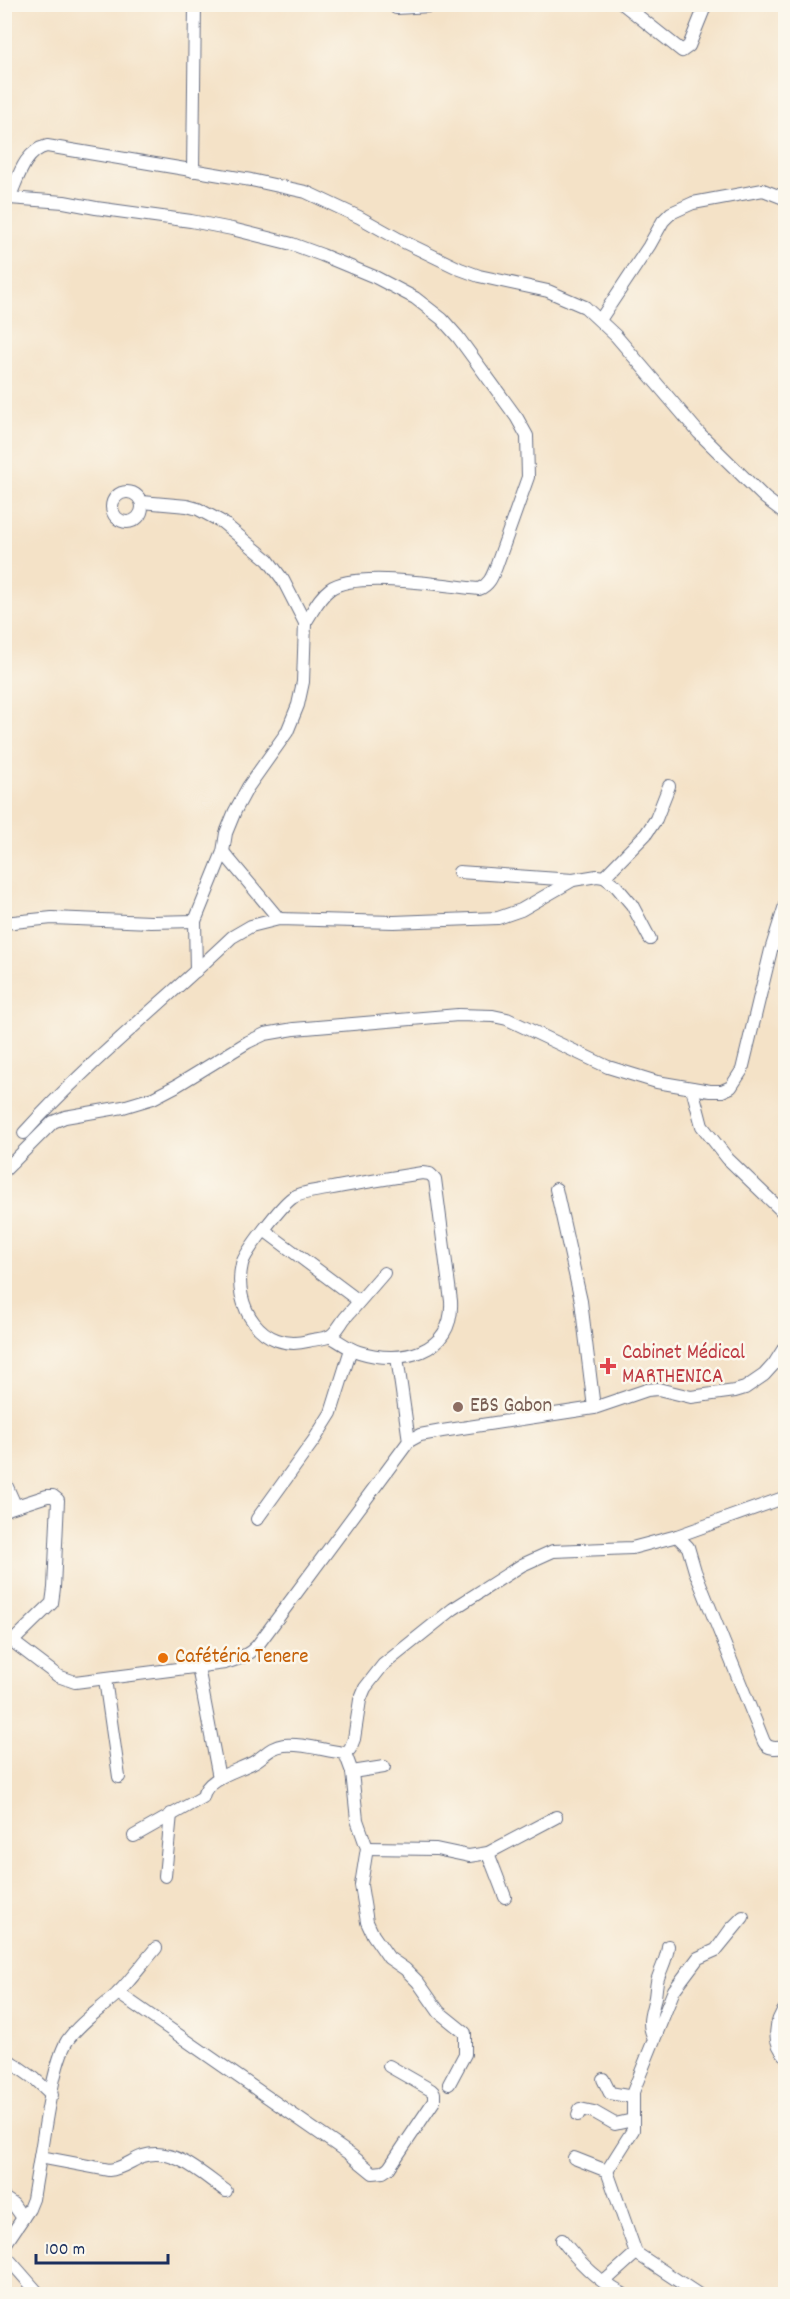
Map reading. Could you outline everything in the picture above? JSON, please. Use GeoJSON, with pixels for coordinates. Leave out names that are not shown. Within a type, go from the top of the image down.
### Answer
{"type":"FeatureCollection","features":[{"type":"Feature","properties":{"kind":"street"},"geometry":{"type":"LineString","coordinates":[[193,171],[195,4]]}},
{"type":"Feature","properties":{"kind":"street"},"geometry":{"type":"LineString","coordinates":[[396,8],[465,4]]}},
{"type":"Feature","properties":{"kind":"street"},"geometry":{"type":"LineString","coordinates":[[623,4],[682,51],[688,46],[706,4]]}},
{"type":"Feature","properties":{"kind":"street"},"geometry":{"type":"LineString","coordinates":[[196,971],[195,921],[223,852],[226,833],[235,811],[248,787],[287,732],[298,705],[303,682],[305,623],[320,598],[330,589],[351,581],[375,580],[479,589],[484,587],[490,581],[496,567],[528,477],[527,436],[518,418],[477,361],[442,319],[415,298],[375,276],[291,244],[211,225],[64,202],[7,199],[31,154],[38,148],[47,146],[251,180],[306,192],[460,269],[478,276],[558,295],[585,307],[600,320],[699,433],[765,498],[786,514]]}},
{"type":"Feature","properties":{"kind":"street"},"geometry":{"type":"LineString","coordinates":[[600,320],[663,221],[671,213],[693,203],[763,190],[786,199]]}},
{"type":"Feature","properties":{"kind":"street"},"geometry":{"type":"LineString","coordinates":[[142,502],[188,506],[222,522],[268,560],[283,580],[305,623]]}},
{"type":"Feature","properties":{"kind":"street"},"geometry":{"type":"LineString","coordinates":[[604,877],[646,834],[656,819],[669,786]]}},
{"type":"Feature","properties":{"kind":"street"},"geometry":{"type":"LineString","coordinates":[[223,852],[279,919]]}},
{"type":"Feature","properties":{"kind":"street"},"geometry":{"type":"LineString","coordinates":[[459,872],[573,879],[586,876],[604,877],[616,886],[632,905],[650,939]]}},
{"type":"Feature","properties":{"kind":"street"},"geometry":{"type":"LineString","coordinates":[[24,1133],[52,1102],[98,1058],[240,931],[279,919],[394,922],[498,918],[521,910],[573,879]]}},
{"type":"Feature","properties":{"kind":"street"},"geometry":{"type":"LineString","coordinates":[[4,1171],[53,1122],[65,1117],[123,1107],[153,1098],[257,1038],[294,1029],[458,1015],[494,1016],[507,1019],[619,1072],[692,1088],[722,1091],[731,1087],[740,1076],[771,950],[786,902]]}},
{"type":"Feature","properties":{"kind":"street"},"geometry":{"type":"LineString","coordinates":[[4,923],[52,918],[151,922],[195,921]]}},
{"type":"Feature","properties":{"kind":"street"},"geometry":{"type":"LineString","coordinates":[[692,1088],[702,1126],[728,1159],[786,1215]]}},
{"type":"Feature","properties":{"kind":"street"},"geometry":{"type":"LineString","coordinates":[[330,1336],[351,1349],[379,1356],[397,1357],[426,1351],[441,1338],[450,1322],[451,1302],[438,1194],[433,1177],[422,1173],[304,1193],[292,1198],[264,1230],[242,1261],[240,1289],[242,1302],[262,1330],[282,1343],[296,1344],[330,1336],[384,1273]]}},
{"type":"Feature","properties":{"kind":"street"},"geometry":{"type":"LineString","coordinates":[[556,1189],[583,1310],[594,1408]]}},
{"type":"Feature","properties":{"kind":"street"},"geometry":{"type":"LineString","coordinates":[[264,1230],[359,1301]]}},
{"type":"Feature","properties":{"kind":"street"},"geometry":{"type":"LineString","coordinates":[[4,1480],[10,1507],[53,1496],[58,1500],[52,1603],[9,1638],[58,1676],[75,1682],[198,1667],[237,1660],[249,1654],[257,1646],[409,1441],[420,1435],[442,1431],[594,1408],[647,1390],[658,1389],[691,1397],[708,1396],[745,1388],[774,1365],[786,1345]]}},
{"type":"Feature","properties":{"kind":"street"},"geometry":{"type":"LineString","coordinates":[[257,1519],[324,1425],[335,1402],[351,1349]]}},
{"type":"Feature","properties":{"kind":"street"},"geometry":{"type":"LineString","coordinates":[[397,1357],[409,1441]]}},
{"type":"Feature","properties":{"kind":"street"},"geometry":{"type":"LineString","coordinates":[[134,1836],[204,1796],[204,1792],[219,1779],[250,1764],[271,1748],[299,1745],[345,1753],[350,1749],[354,1739],[360,1700],[382,1665],[435,1622],[477,1592],[522,1565],[553,1551],[617,1550],[677,1536],[786,1497]]}},
{"type":"Feature","properties":{"kind":"street"},"geometry":{"type":"LineString","coordinates":[[677,1536],[689,1550],[695,1571],[764,1742],[772,1748],[786,1747]]}},
{"type":"Feature","properties":{"kind":"street"},"geometry":{"type":"LineString","coordinates":[[198,1667],[219,1779]]}},
{"type":"Feature","properties":{"kind":"street"},"geometry":{"type":"LineString","coordinates":[[105,1679],[119,1777]]}},
{"type":"Feature","properties":{"kind":"street"},"geometry":{"type":"LineString","coordinates":[[345,1753],[352,1772],[355,1807],[367,1848],[361,1885],[367,1922],[389,1958],[418,1982],[439,2013],[465,2032],[465,2054],[449,2084]]}},
{"type":"Feature","properties":{"kind":"street"},"geometry":{"type":"LineString","coordinates":[[352,1772],[384,1767]]}},
{"type":"Feature","properties":{"kind":"street"},"geometry":{"type":"LineString","coordinates":[[165,1876],[171,1814]]}},
{"type":"Feature","properties":{"kind":"street"},"geometry":{"type":"LineString","coordinates":[[367,1848],[436,1849],[469,1856],[488,1853],[556,1817]]}},
{"type":"Feature","properties":{"kind":"street"},"geometry":{"type":"LineString","coordinates":[[488,1853],[505,1897]]}},
{"type":"Feature","properties":{"kind":"street"},"geometry":{"type":"LineString","coordinates":[[654,2039],[650,2031],[650,2009],[655,2000],[658,1979],[667,1958],[668,1946]]}},
{"type":"Feature","properties":{"kind":"street"},"geometry":{"type":"LineString","coordinates":[[4,2246],[33,2199],[52,2095],[62,2054],[68,2040],[118,1993],[156,1948]]}},
{"type":"Feature","properties":{"kind":"street"},"geometry":{"type":"LineString","coordinates":[[607,2171],[633,2130],[633,2097],[674,1990],[698,1958],[716,1950]]}},
{"type":"Feature","properties":{"kind":"street"},"geometry":{"type":"LineString","coordinates":[[118,1993],[374,2173],[389,2168],[434,2101],[434,2093],[431,2090],[389,2066]]}},
{"type":"Feature","properties":{"kind":"street"},"geometry":{"type":"LineString","coordinates":[[786,2007],[777,2020],[776,2029],[780,2050],[786,2056]]}},
{"type":"Feature","properties":{"kind":"street"},"geometry":{"type":"LineString","coordinates":[[4,2057],[36,2079],[52,2095]]}},
{"type":"Feature","properties":{"kind":"street"},"geometry":{"type":"LineString","coordinates":[[603,2079],[610,2093],[633,2097]]}},
{"type":"Feature","properties":{"kind":"street"},"geometry":{"type":"LineString","coordinates":[[578,2115],[580,2109],[594,2112],[615,2124],[633,2120]]}},
{"type":"Feature","properties":{"kind":"street"},"geometry":{"type":"LineString","coordinates":[[40,2157],[116,2170],[142,2156],[165,2154],[176,2157],[226,2191]]}},
{"type":"Feature","properties":{"kind":"street"},"geometry":{"type":"LineString","coordinates":[[574,2158],[607,2171],[636,2253],[698,2295]]}},
{"type":"Feature","properties":{"kind":"street"},"geometry":{"type":"LineString","coordinates":[[4,2198],[13,2204],[23,2218]]}},
{"type":"Feature","properties":{"kind":"street"},"geometry":{"type":"LineString","coordinates":[[562,2240],[575,2256],[622,2295]]}},
{"type":"Feature","properties":{"kind":"street"},"geometry":{"type":"LineString","coordinates":[[604,2281],[636,2253]]}},
{"type":"Feature","properties":{"kind":"street"},"geometry":{"type":"LineString","coordinates":[[4,2254],[39,2295]]}},
{"type":"Feature","properties":{"kind":"place","name":"Cabinet Médical MARTHENICA"},"geometry":{"type":"Point","coordinates":[608,1366]}},
{"type":"Feature","properties":{"kind":"place","name":"EBS Gabon"},"geometry":{"type":"Point","coordinates":[458,1407]}},
{"type":"Feature","properties":{"kind":"place","name":"Cafétéria Tenere"},"geometry":{"type":"Point","coordinates":[163,1658]}}]}
